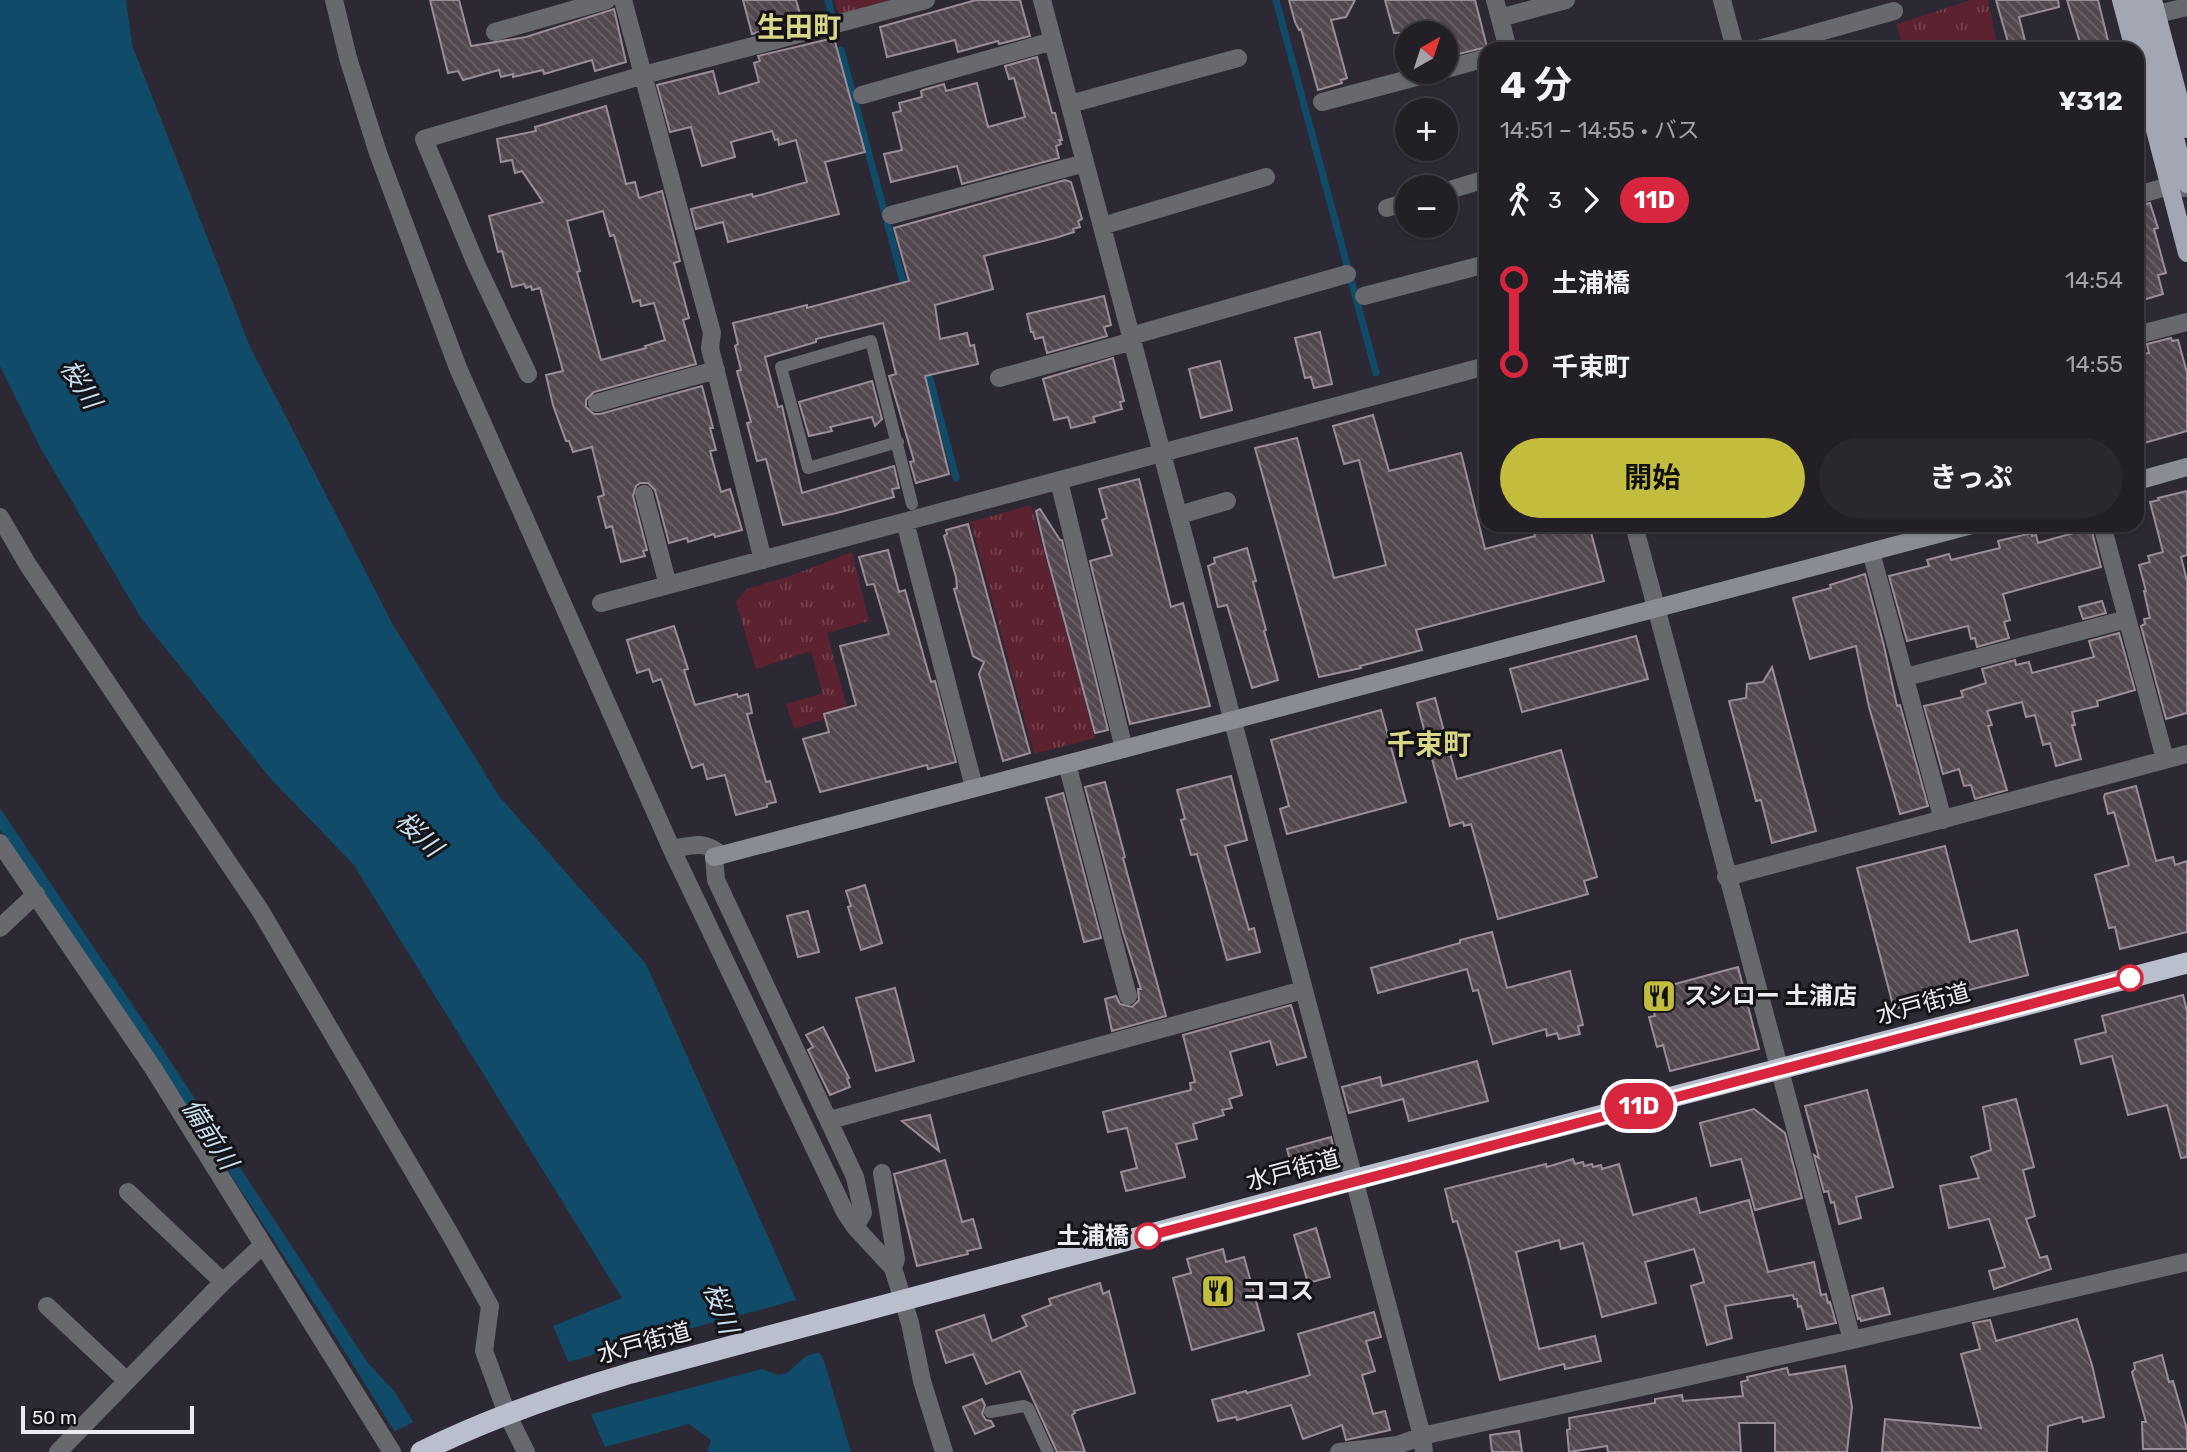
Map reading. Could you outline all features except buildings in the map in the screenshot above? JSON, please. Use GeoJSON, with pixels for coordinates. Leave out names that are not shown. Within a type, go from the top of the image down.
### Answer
{"type":"FeatureCollection","features":[{"type":"Feature","properties":{"kind":"highway","name":"水戸街道"},"geometry":{"type":"LineString","coordinates":[[429,1448],[529,1405],[631,1373],[1353,1180],[2187,963]]}},
{"type":"Feature","properties":{"kind":"main road"},"geometry":{"type":"LineString","coordinates":[[2121,0],[2132,42]]}},
{"type":"Feature","properties":{"kind":"main road"},"geometry":{"type":"LineString","coordinates":[[2138,0],[2181,186],[2187,253]]}},
{"type":"Feature","properties":{"kind":"main road"},"geometry":{"type":"LineString","coordinates":[[2155,7],[2187,129]]}},
{"type":"Feature","properties":{"kind":"main road"},"geometry":{"type":"LineString","coordinates":[[2144,81],[2181,186]]}},
{"type":"Feature","properties":{"kind":"street"},"geometry":{"type":"LineString","coordinates":[[334,0],[348,58],[379,153],[458,368],[672,849],[845,1212],[855,1227],[893,1268],[904,1301],[922,1381],[944,1452]]}},
{"type":"Feature","properties":{"kind":"street"},"geometry":{"type":"LineString","coordinates":[[495,32],[607,0]]}},
{"type":"Feature","properties":{"kind":"street"},"geometry":{"type":"LineString","coordinates":[[623,0],[712,333],[710,348],[763,560]]}},
{"type":"Feature","properties":{"kind":"street"},"geometry":{"type":"LineString","coordinates":[[528,374],[476,264],[424,139],[644,75],[926,0]]}},
{"type":"Feature","properties":{"kind":"street"},"geometry":{"type":"LineString","coordinates":[[1042,0],[1423,1444]]}},
{"type":"Feature","properties":{"kind":"street"},"geometry":{"type":"LineString","coordinates":[[1495,0],[1506,42]]}},
{"type":"Feature","properties":{"kind":"street"},"geometry":{"type":"LineString","coordinates":[[1500,18],[1566,0]]}},
{"type":"Feature","properties":{"kind":"street"},"geometry":{"type":"LineString","coordinates":[[1722,0],[1733,42]]}},
{"type":"Feature","properties":{"kind":"street"},"geometry":{"type":"LineString","coordinates":[[2155,7],[2187,8]]}},
{"type":"Feature","properties":{"kind":"street"},"geometry":{"type":"LineString","coordinates":[[1785,42],[1894,12]]}},
{"type":"Feature","properties":{"kind":"street"},"geometry":{"type":"LineString","coordinates":[[862,95],[1053,41]]}},
{"type":"Feature","properties":{"kind":"street"},"geometry":{"type":"LineString","coordinates":[[1070,104],[1238,58]]}},
{"type":"Feature","properties":{"kind":"street"},"geometry":{"type":"LineString","coordinates":[[1458,66],[1479,60]]}},
{"type":"Feature","properties":{"kind":"street"},"geometry":{"type":"LineString","coordinates":[[1322,102],[1395,83]]}},
{"type":"Feature","properties":{"kind":"street"},"geometry":{"type":"LineString","coordinates":[[891,215],[1085,163]]}},
{"type":"Feature","properties":{"kind":"street"},"geometry":{"type":"LineString","coordinates":[[1102,226],[1266,177]]}},
{"type":"Feature","properties":{"kind":"street"},"geometry":{"type":"LineString","coordinates":[[1458,187],[1479,181]]}},
{"type":"Feature","properties":{"kind":"street"},"geometry":{"type":"LineString","coordinates":[[2144,194],[2181,186]]}},
{"type":"Feature","properties":{"kind":"street"},"geometry":{"type":"LineString","coordinates":[[1387,208],[1395,206]]}},
{"type":"Feature","properties":{"kind":"street"},"geometry":{"type":"LineString","coordinates":[[1364,296],[1479,266]]}},
{"type":"Feature","properties":{"kind":"street"},"geometry":{"type":"LineString","coordinates":[[999,378],[1347,274]]}},
{"type":"Feature","properties":{"kind":"street"},"geometry":{"type":"LineString","coordinates":[[2144,333],[2187,322]]}},
{"type":"Feature","properties":{"kind":"street"},"geometry":{"type":"LineString","coordinates":[[601,603],[1479,368]]}},
{"type":"Feature","properties":{"kind":"street"},"geometry":{"type":"LineString","coordinates":[[597,403],[716,370]]}},
{"type":"Feature","properties":{"kind":"street"},"geometry":{"type":"LineString","coordinates":[[2144,479],[2187,467]]}},
{"type":"Feature","properties":{"kind":"street"},"geometry":{"type":"LineString","coordinates":[[1059,481],[1124,749]]}},
{"type":"Feature","properties":{"kind":"street"},"geometry":{"type":"LineString","coordinates":[[644,494],[668,585]]}},
{"type":"Feature","properties":{"kind":"street"},"geometry":{"type":"LineString","coordinates":[[1179,515],[1227,500]]}},
{"type":"Feature","properties":{"kind":"street"},"geometry":{"type":"LineString","coordinates":[[0,517],[28,565],[261,910],[450,1234],[490,1306],[484,1352],[507,1414],[526,1452]]}},
{"type":"Feature","properties":{"kind":"street"},"geometry":{"type":"LineString","coordinates":[[905,522],[974,788]]}},
{"type":"Feature","properties":{"kind":"street"},"geometry":{"type":"LineString","coordinates":[[1636,532],[1726,877],[1852,1340]]}},
{"type":"Feature","properties":{"kind":"street"},"geometry":{"type":"LineString","coordinates":[[718,856],[1871,552],[1921,532]]}},
{"type":"Feature","properties":{"kind":"street"},"geometry":{"type":"LineString","coordinates":[[2104,532],[2165,760]]}},
{"type":"Feature","properties":{"kind":"street"},"geometry":{"type":"LineString","coordinates":[[1871,552],[1943,820]]}},
{"type":"Feature","properties":{"kind":"street"},"geometry":{"type":"LineString","coordinates":[[1906,677],[2127,619]]}},
{"type":"Feature","properties":{"kind":"street"},"geometry":{"type":"LineString","coordinates":[[1726,877],[2187,754]]}},
{"type":"Feature","properties":{"kind":"street"},"geometry":{"type":"LineString","coordinates":[[1066,764],[1128,996]]}},
{"type":"Feature","properties":{"kind":"street"},"geometry":{"type":"LineString","coordinates":[[0,844],[153,1068],[392,1452]]}},
{"type":"Feature","properties":{"kind":"street"},"geometry":{"type":"LineString","coordinates":[[672,849],[709,845],[718,856],[716,880],[855,1177],[863,1213],[855,1227]]}},
{"type":"Feature","properties":{"kind":"street"},"geometry":{"type":"LineString","coordinates":[[0,928],[36,894]]}},
{"type":"Feature","properties":{"kind":"street"},"geometry":{"type":"LineString","coordinates":[[830,1120],[1303,990]]}},
{"type":"Feature","properties":{"kind":"street"},"geometry":{"type":"LineString","coordinates":[[882,1173],[896,1259],[893,1268]]}},
{"type":"Feature","properties":{"kind":"street"},"geometry":{"type":"LineString","coordinates":[[128,1192],[223,1282]]}},
{"type":"Feature","properties":{"kind":"street"},"geometry":{"type":"LineString","coordinates":[[58,1452],[223,1282],[263,1245]]}},
{"type":"Feature","properties":{"kind":"street"},"geometry":{"type":"LineString","coordinates":[[1339,1452],[1423,1444],[2187,1262]]}},
{"type":"Feature","properties":{"kind":"street"},"geometry":{"type":"LineString","coordinates":[[47,1306],[127,1381]]}},
{"type":"Feature","properties":{"kind":"lane"},"geometry":{"type":"LineString","coordinates":[[898,442],[808,468],[781,367],[871,341],[898,442],[912,504]]}},
{"type":"Feature","properties":{"kind":"lane"},"geometry":{"type":"LineString","coordinates":[[990,1412],[1024,1406],[1028,1408],[1048,1452]]}},
{"type":"Feature","properties":{"kind":"green space"},"geometry":{"type":"Polygon","coordinates":[[[835,0],[892,0],[839,14],[835,0]]]}},
{"type":"Feature","properties":{"kind":"green space"},"geometry":{"type":"Polygon","coordinates":[[[1971,0],[1988,0],[1997,42],[1901,42],[1897,24],[1971,0]]]}},
{"type":"Feature","properties":{"kind":"green space"},"geometry":{"type":"Polygon","coordinates":[[[1031,505],[1095,738],[1034,754],[971,522],[1031,505]]]}},
{"type":"Feature","properties":{"kind":"green space"},"geometry":{"type":"Polygon","coordinates":[[[852,552],[869,621],[827,633],[848,711],[794,729],[786,704],[823,693],[811,651],[756,669],[736,602],[747,589],[788,577],[852,552]]]}},
{"type":"Feature","properties":{"kind":"water","name":"桜川"},"geometry":{"type":"Polygon","coordinates":[[[0,0],[126,0],[132,45],[250,347],[393,625],[499,796],[646,964],[825,1364],[851,1452],[707,1452],[711,1440],[689,1424],[605,1447],[553,1326],[622,1298],[354,865],[271,779],[141,618],[41,449],[0,366],[0,0]]]}},
{"type":"Feature","properties":{"kind":"water","name":"備前川"},"geometry":{"type":"Polygon","coordinates":[[[0,808],[165,1053],[368,1363],[395,1392],[431,1452],[407,1452],[258,1216],[0,830],[0,808]]]}},
{"type":"Feature","properties":{"kind":"pier"},"geometry":{"type":"Polygon","coordinates":[[[800,1299],[824,1351],[806,1356],[787,1373],[778,1375],[762,1369],[588,1415],[565,1363],[606,1351],[621,1336],[647,1340],[800,1299]]]}},
{"type":"Feature","properties":{"kind":"pier"},"geometry":{"type":"Polygon","coordinates":[[[416,1421],[434,1452],[403,1452],[391,1433],[416,1421]]]}},
{"type":"Feature","properties":{"kind":"waterway"},"geometry":{"type":"LineString","coordinates":[[828,0],[832,16]]}},
{"type":"Feature","properties":{"kind":"waterway"},"geometry":{"type":"LineString","coordinates":[[1276,0],[1376,373]]}},
{"type":"Feature","properties":{"kind":"waterway"},"geometry":{"type":"LineString","coordinates":[[841,50],[905,289]]}},
{"type":"Feature","properties":{"kind":"waterway"},"geometry":{"type":"LineString","coordinates":[[927,368],[956,478]]}},
{"type":"Feature","properties":{"kind":"bus line","name":"11D"},"geometry":{"type":"LineString","coordinates":[[1148,1236],[2130,978]]}},
{"type":"Feature","properties":{"kind":"place","name":"スシロー 土浦店"},"geometry":{"type":"Point","coordinates":[1659,996]}},
{"type":"Feature","properties":{"kind":"place","name":"土浦橋"},"geometry":{"type":"Point","coordinates":[1148,1236]}},
{"type":"Feature","properties":{"kind":"place","name":"ココス"},"geometry":{"type":"Point","coordinates":[1218,1291]}},
{"type":"Feature","properties":{"kind":"district","name":"生田町"},"geometry":{"type":"Point","coordinates":[799,27]}},
{"type":"Feature","properties":{"kind":"district","name":"千束町"},"geometry":{"type":"Point","coordinates":[1429,744]}}]}
